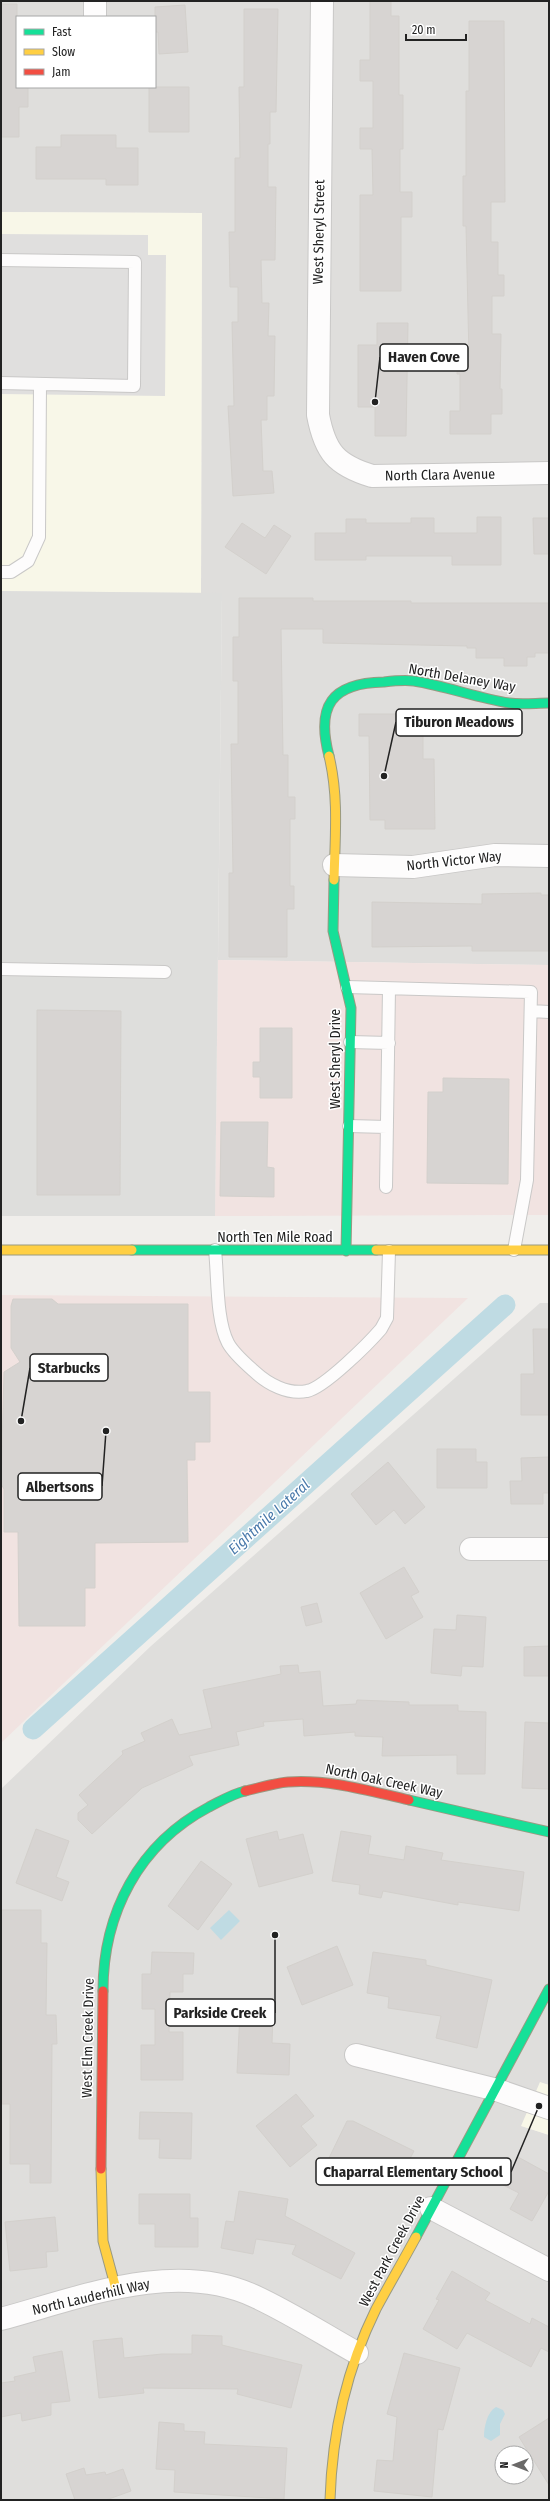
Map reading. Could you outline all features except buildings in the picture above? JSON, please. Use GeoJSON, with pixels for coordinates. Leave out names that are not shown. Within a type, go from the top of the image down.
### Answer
{"type":"FeatureCollection","features":[{"type":"Feature","properties":{"kind":"street"},"geometry":{"type":"LineString","coordinates":[[95,1],[95,16]]}},
{"type":"Feature","properties":{"kind":"street","name":"West Sheryl Street"},"geometry":{"type":"LineString","coordinates":[[322,1],[318,415],[323,438],[336,459]]}},
{"type":"Feature","properties":{"kind":"street","name":"North Clara Avenue"},"geometry":{"type":"LineString","coordinates":[[336,459],[352,470],[372,476],[549,473]]}},
{"type":"Feature","properties":{"kind":"street","name":"North Delaney Way"},"geometry":{"type":"LineString","coordinates":[[329,703],[345,688],[362,682],[413,682],[510,703],[549,704]]}},
{"type":"Feature","properties":{"kind":"street","name":"West Sheryl Drive"},"geometry":{"type":"LineString","coordinates":[[329,703],[324,719],[324,737],[334,777],[333,931],[351,1008],[346,1251]]}},
{"type":"Feature","properties":{"kind":"street","name":"North Victor Way"},"geometry":{"type":"LineString","coordinates":[[334,865],[413,867],[495,855],[549,856]]}},
{"type":"Feature","properties":{"kind":"street","name":"North Ten Mile Road"},"geometry":{"type":"LineString","coordinates":[[1,1250],[549,1250]]}},
{"type":"Feature","properties":{"kind":"street"},"geometry":{"type":"LineString","coordinates":[[471,1549],[549,1549]]}},
{"type":"Feature","properties":{"kind":"street","name":"North Oak Creek Way"},"geometry":{"type":"LineString","coordinates":[[193,1816],[237,1793],[286,1782],[311,1781],[336,1783],[549,1832]]}},
{"type":"Feature","properties":{"kind":"street","name":"West Elm Creek Drive"},"geometry":{"type":"LineString","coordinates":[[116,2289],[103,2241],[101,2219],[103,1961],[115,1912],[133,1879],[155,1848],[193,1816]]}},
{"type":"Feature","properties":{"kind":"street","name":"West Park Creek Drive"},"geometry":{"type":"LineString","coordinates":[[330,2500],[334,2445],[343,2399],[357,2353],[376,2310],[497,2090],[549,1989]]}},
{"type":"Feature","properties":{"kind":"street"},"geometry":{"type":"LineString","coordinates":[[356,2055],[497,2090],[549,2108]]}},
{"type":"Feature","properties":{"kind":"street"},"geometry":{"type":"LineString","coordinates":[[431,2208],[549,2270]]}},
{"type":"Feature","properties":{"kind":"street","name":"North Lauderhill Way"},"geometry":{"type":"LineString","coordinates":[[1,2318],[116,2289],[162,2281],[186,2281],[231,2288],[253,2295],[357,2353]]}},
{"type":"Feature","properties":{"kind":"lane"},"geometry":{"type":"LineString","coordinates":[[1,260],[135,262],[134,386],[1,383]]}},
{"type":"Feature","properties":{"kind":"lane"},"geometry":{"type":"LineString","coordinates":[[1,572],[11,572],[28,561],[39,537],[40,384]]}},
{"type":"Feature","properties":{"kind":"lane"},"geometry":{"type":"LineString","coordinates":[[1,969],[164,972]]}},
{"type":"Feature","properties":{"kind":"lane"},"geometry":{"type":"LineString","coordinates":[[346,988],[531,992],[526,1180],[514,1250]]}},
{"type":"Feature","properties":{"kind":"lane"},"geometry":{"type":"LineString","coordinates":[[386,1187],[389,989]]}},
{"type":"Feature","properties":{"kind":"lane"},"geometry":{"type":"LineString","coordinates":[[530,1011],[549,1012]]}},
{"type":"Feature","properties":{"kind":"lane"},"geometry":{"type":"LineString","coordinates":[[350,1042],[389,1043]]}},
{"type":"Feature","properties":{"kind":"lane"},"geometry":{"type":"LineString","coordinates":[[348,1126],[387,1127]]}},
{"type":"Feature","properties":{"kind":"lane"},"geometry":{"type":"LineString","coordinates":[[215,1250],[222,1324],[228,1344],[242,1361],[270,1384],[290,1391],[308,1391],[323,1384],[381,1330],[387,1318],[389,1251]]}},
{"type":"Feature","properties":{"kind":"shaded area"},"geometry":{"type":"Polygon","coordinates":[[[1,1],[549,1],[549,965],[218,960],[222,593],[201,593],[202,213],[1,212],[1,1]]]}},
{"type":"Feature","properties":{"kind":"shaded area"},"geometry":{"type":"Polygon","coordinates":[[[1,212],[202,213],[201,593],[1,591],[1,212]]]}},
{"type":"Feature","properties":{"kind":"shaded area"},"geometry":{"type":"Polygon","coordinates":[[[1,234],[148,235],[148,255],[166,255],[165,396],[1,394],[1,234]]]}},
{"type":"Feature","properties":{"kind":"shaded area"},"geometry":{"type":"Polygon","coordinates":[[[1,591],[222,593],[215,1216],[1,1216],[1,591]]]}},
{"type":"Feature","properties":{"kind":"shaded area"},"geometry":{"type":"Polygon","coordinates":[[[218,960],[549,965],[549,1215],[215,1216],[218,960]]]}},
{"type":"Feature","properties":{"kind":"shaded area"},"geometry":{"type":"Polygon","coordinates":[[[1,1295],[468,1298],[1,1743],[1,1295]]]}},
{"type":"Feature","properties":{"kind":"shaded area"},"geometry":{"type":"Polygon","coordinates":[[[540,1303],[549,1303],[549,2085],[540,2083],[522,2126],[549,2135],[549,2500],[1,2500],[1,1789],[151,1646],[540,1303]]]}},
{"type":"Feature","properties":{"kind":"shaded area"},"geometry":{"type":"Polygon","coordinates":[[[540,2082],[549,2085],[549,2135],[521,2126],[540,2082]]]}},
{"type":"Feature","properties":{"kind":"water"},"geometry":{"type":"Polygon","coordinates":[[[229,1910],[240,1921],[221,1940],[210,1928],[229,1910]]]}},
{"type":"Feature","properties":{"kind":"water"},"geometry":{"type":"Polygon","coordinates":[[[496,2407],[503,2410],[505,2414],[500,2424],[500,2435],[491,2441],[484,2437],[485,2429],[490,2412],[496,2407]]]}},
{"type":"Feature","properties":{"kind":"waterway","name":"Eightmile Lateral"},"geometry":{"type":"LineString","coordinates":[[33,1729],[505,1305]]}},
{"type":"Feature","properties":{"kind":"traffic: fast"},"geometry":{"type":"LineString","coordinates":[[329,756],[325,739],[325,723],[327,711],[332,701],[340,693],[351,687],[366,683],[414,681],[509,703],[549,703]]}},
{"type":"Feature","properties":{"kind":"traffic: fast"},"geometry":{"type":"LineString","coordinates":[[334,880],[333,931],[351,1008],[346,1251]]}},
{"type":"Feature","properties":{"kind":"traffic: fast"},"geometry":{"type":"LineString","coordinates":[[132,1250],[376,1250]]}},
{"type":"Feature","properties":{"kind":"traffic: fast"},"geometry":{"type":"LineString","coordinates":[[103,1991],[105,1962],[110,1935],[118,1908],[130,1884],[145,1861],[163,1840],[184,1822],[222,1800],[245,1791]]}},
{"type":"Feature","properties":{"kind":"traffic: fast"},"geometry":{"type":"LineString","coordinates":[[409,1800],[549,1832]]}},
{"type":"Feature","properties":{"kind":"traffic: fast"},"geometry":{"type":"LineString","coordinates":[[416,2237],[549,1989]]}},
{"type":"Feature","properties":{"kind":"traffic: slow"},"geometry":{"type":"LineString","coordinates":[[329,756],[335,802],[334,880]]}},
{"type":"Feature","properties":{"kind":"traffic: slow"},"geometry":{"type":"LineString","coordinates":[[1,1250],[132,1250]]}},
{"type":"Feature","properties":{"kind":"traffic: slow"},"geometry":{"type":"LineString","coordinates":[[376,1250],[549,1250]]}},
{"type":"Feature","properties":{"kind":"traffic: slow"},"geometry":{"type":"LineString","coordinates":[[101,2169],[103,2241],[116,2289]]}},
{"type":"Feature","properties":{"kind":"traffic: slow"},"geometry":{"type":"LineString","coordinates":[[330,2500],[334,2451],[349,2378],[366,2331],[376,2309],[416,2237]]}},
{"type":"Feature","properties":{"kind":"traffic: jam"},"geometry":{"type":"LineString","coordinates":[[245,1791],[272,1784],[319,1782],[349,1786],[409,1800]]}},
{"type":"Feature","properties":{"kind":"traffic: jam"},"geometry":{"type":"LineString","coordinates":[[101,2169],[103,1991]]}},
{"type":"Feature","properties":{"kind":"place","name":"Haven Cove"},"geometry":{"type":"Point","coordinates":[375,402]}},
{"type":"Feature","properties":{"kind":"place","name":"Tiburon Meadows"},"geometry":{"type":"Point","coordinates":[384,776]}},
{"type":"Feature","properties":{"kind":"place","name":"Starbucks"},"geometry":{"type":"Point","coordinates":[21,1421]}},
{"type":"Feature","properties":{"kind":"place","name":"Albertsons"},"geometry":{"type":"Point","coordinates":[106,1431]}},
{"type":"Feature","properties":{"kind":"place","name":"Parkside Creek"},"geometry":{"type":"Point","coordinates":[275,1935]}},
{"type":"Feature","properties":{"kind":"place","name":"Chaparral Elementary School"},"geometry":{"type":"Point","coordinates":[539,2106]}}]}
